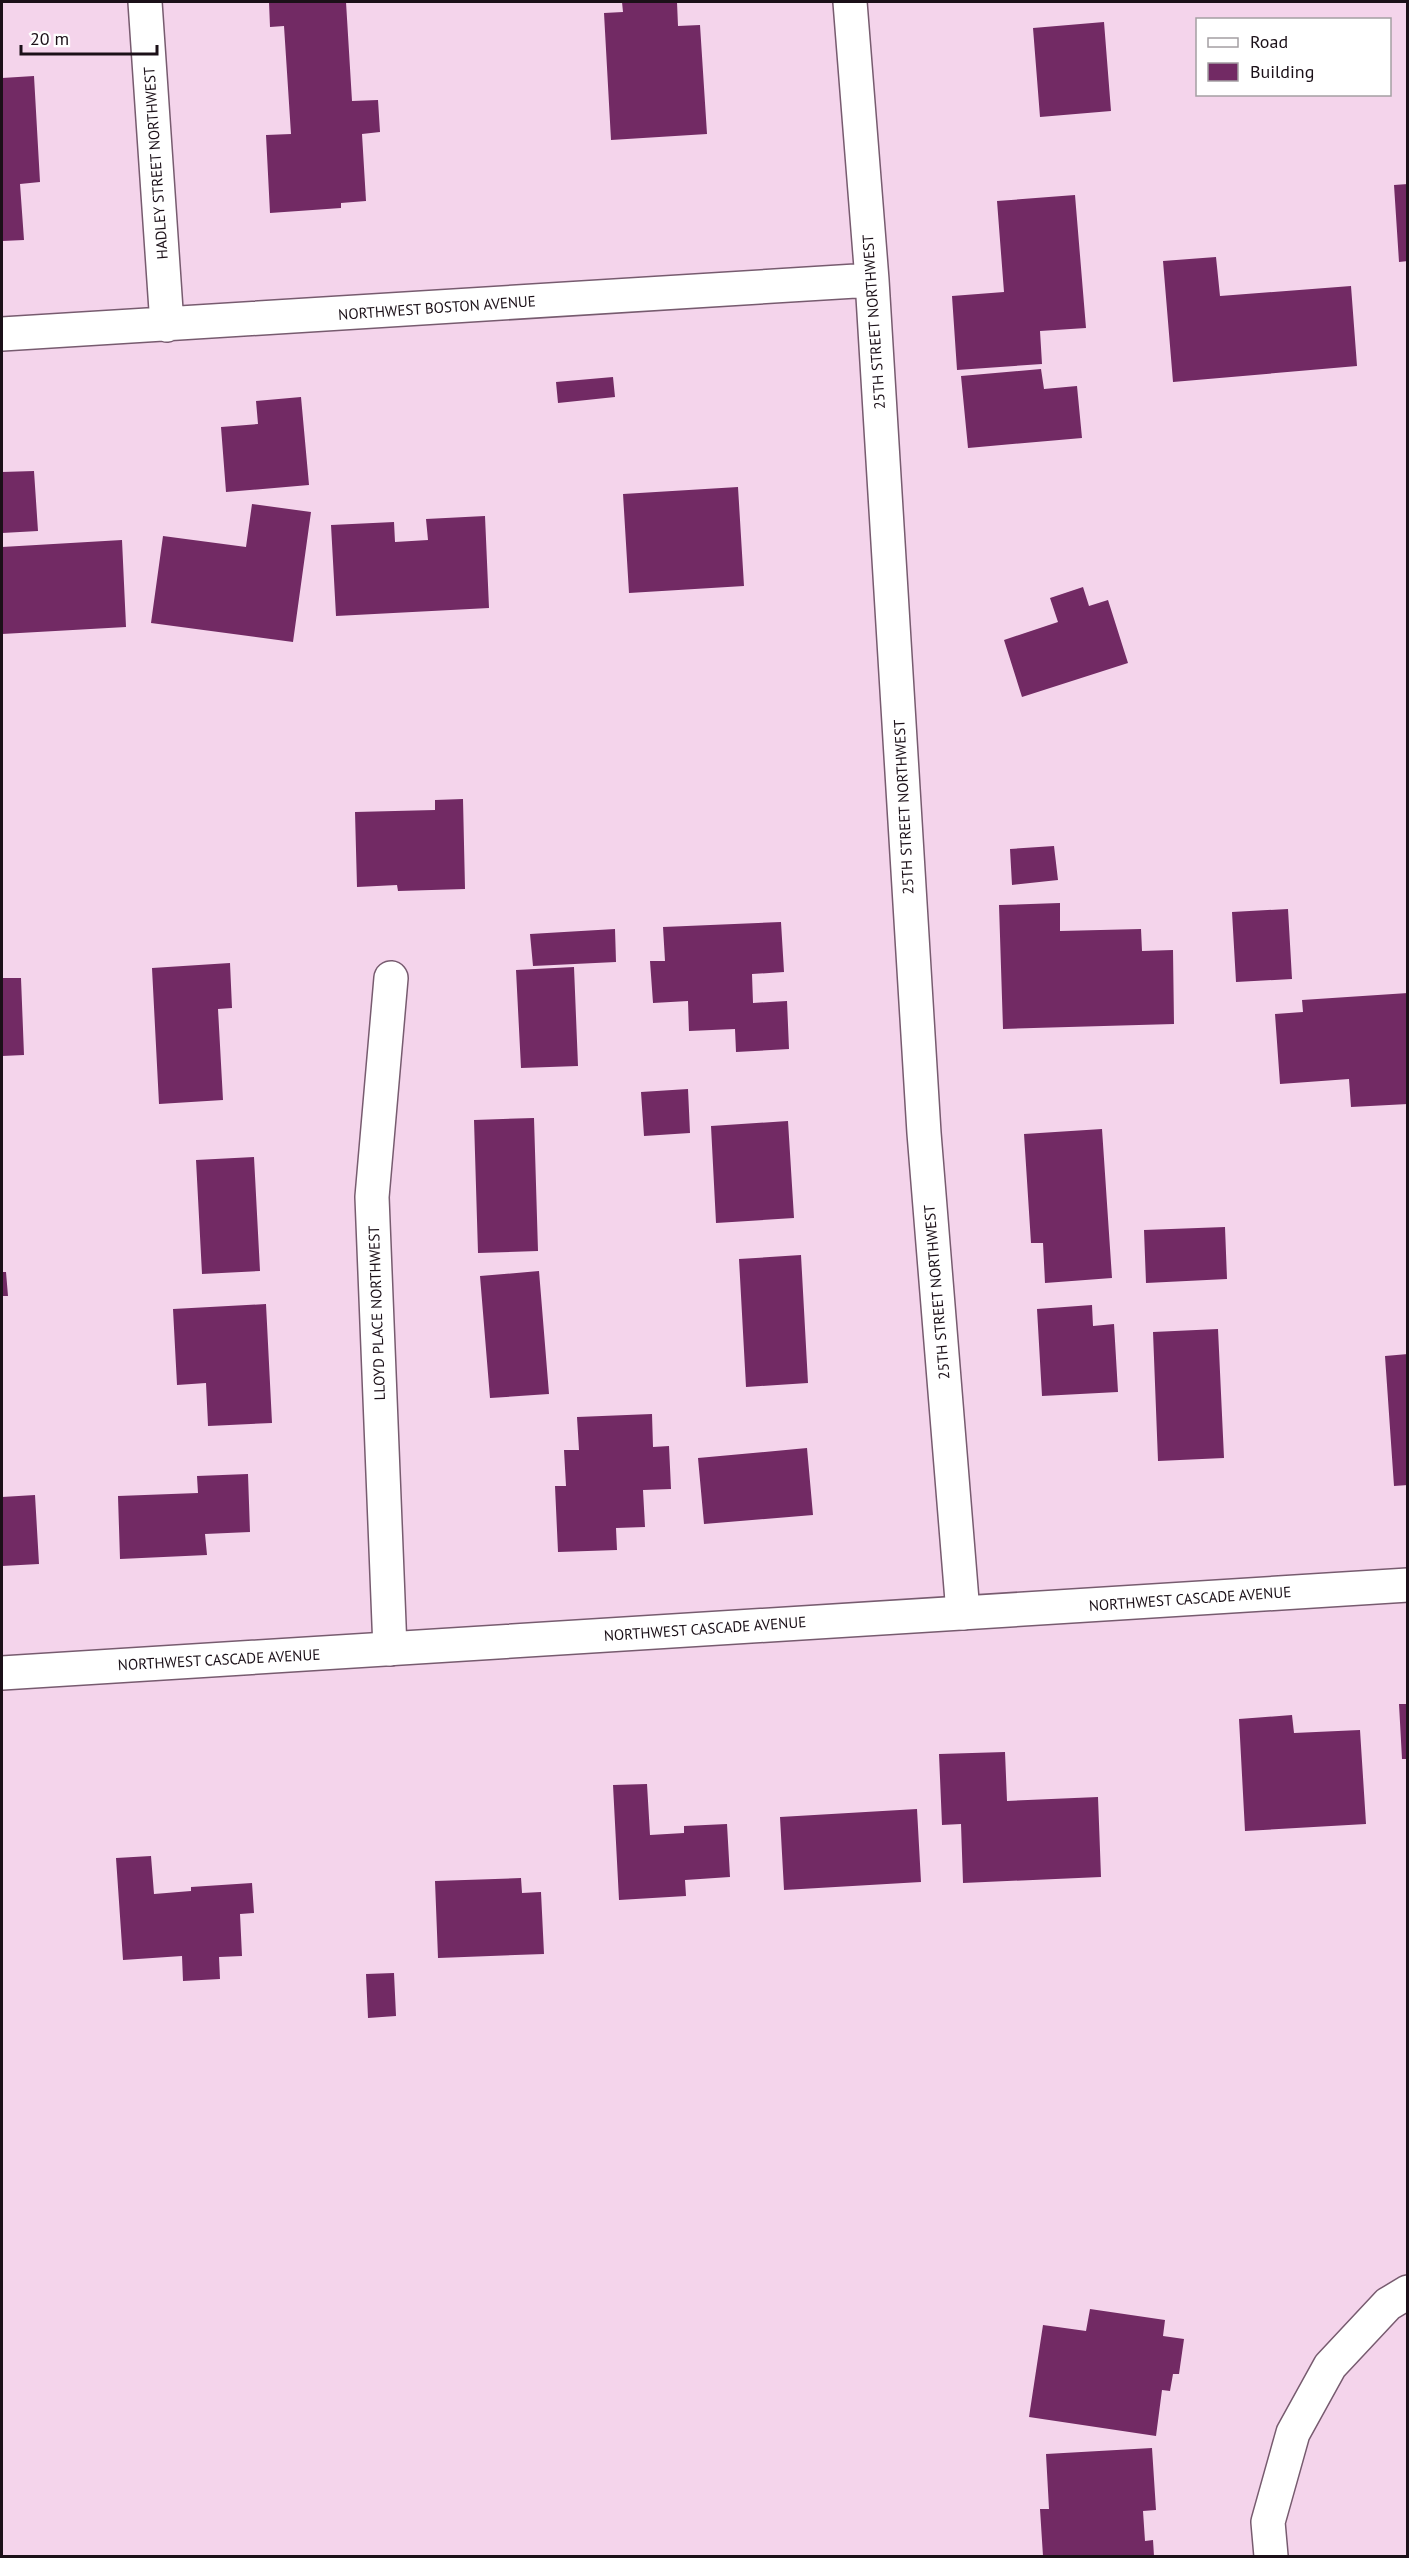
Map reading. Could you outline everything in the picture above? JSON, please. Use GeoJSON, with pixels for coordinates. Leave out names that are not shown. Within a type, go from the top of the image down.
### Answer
{"type":"FeatureCollection","features":[{"type":"Feature","properties":{"kind":"street","name":"HADLEY STREET NORTHWEST"},"geometry":{"type":"LineString","coordinates":[[145,2],[167,325]]}},
{"type":"Feature","properties":{"kind":"street","name":"25TH STREET NORTHWEST"},"geometry":{"type":"LineString","coordinates":[[850,2],[872,280],[924,1133],[963,1613]]}},
{"type":"Feature","properties":{"kind":"street","name":"NORTHWEST BOSTON AVENUE"},"geometry":{"type":"LineString","coordinates":[[2,333],[167,325],[872,280]]}},
{"type":"Feature","properties":{"kind":"street","name":"LLOYD PLACE NORTHWEST"},"geometry":{"type":"LineString","coordinates":[[390,1649],[372,1197],[391,978]]}},
{"type":"Feature","properties":{"kind":"street","name":"NORTHWEST CASCADE AVENUE"},"geometry":{"type":"LineString","coordinates":[[2,1673],[1407,1585]]}},
{"type":"Feature","properties":{"kind":"street"},"geometry":{"type":"LineString","coordinates":[[1271,2556],[1269,2522],[1293,2433],[1330,2366],[1388,2304],[1407,2292]]}},
{"type":"Feature","properties":{"kind":"building"},"geometry":{"type":"Polygon","coordinates":[[[269,2],[346,2],[352,101],[378,100],[380,132],[362,134],[366,201],[341,203],[341,208],[270,213],[266,135],[291,134],[284,26],[270,27],[269,2]]]}},
{"type":"Feature","properties":{"kind":"building"},"geometry":{"type":"Polygon","coordinates":[[[622,2],[677,2],[678,26],[700,25],[707,134],[611,140],[604,13],[623,12],[622,2]]]}},
{"type":"Feature","properties":{"kind":"building"},"geometry":{"type":"Polygon","coordinates":[[[1104,22],[1111,111],[1040,117],[1033,28],[1104,22]]]}},
{"type":"Feature","properties":{"kind":"building"},"geometry":{"type":"Polygon","coordinates":[[[34,76],[40,182],[20,184],[24,240],[2,241],[2,78],[34,76]]]}},
{"type":"Feature","properties":{"kind":"building"},"geometry":{"type":"Polygon","coordinates":[[[1408,184],[1408,261],[1399,262],[1394,185],[1408,184]]]}},
{"type":"Feature","properties":{"kind":"building"},"geometry":{"type":"Polygon","coordinates":[[[1075,195],[1086,328],[1040,331],[1042,364],[957,370],[952,296],[1004,292],[997,201],[1075,195]]]}},
{"type":"Feature","properties":{"kind":"building"},"geometry":{"type":"Polygon","coordinates":[[[1216,257],[1220,296],[1351,286],[1357,366],[1173,382],[1163,261],[1216,257]]]}},
{"type":"Feature","properties":{"kind":"building"},"geometry":{"type":"Polygon","coordinates":[[[1041,369],[1044,389],[1077,386],[1082,438],[968,448],[961,376],[1041,369]]]}},
{"type":"Feature","properties":{"kind":"building"},"geometry":{"type":"Polygon","coordinates":[[[613,377],[615,397],[558,403],[556,382],[613,377]]]}},
{"type":"Feature","properties":{"kind":"building"},"geometry":{"type":"Polygon","coordinates":[[[301,397],[309,485],[226,492],[221,427],[258,424],[256,401],[301,397]]]}},
{"type":"Feature","properties":{"kind":"building"},"geometry":{"type":"Polygon","coordinates":[[[34,471],[38,531],[2,533],[2,472],[34,471]]]}},
{"type":"Feature","properties":{"kind":"building"},"geometry":{"type":"Polygon","coordinates":[[[738,487],[744,586],[629,593],[623,494],[738,487]]]}},
{"type":"Feature","properties":{"kind":"building"},"geometry":{"type":"Polygon","coordinates":[[[252,504],[311,512],[293,642],[151,623],[163,536],[246,547],[252,504]]]}},
{"type":"Feature","properties":{"kind":"building"},"geometry":{"type":"Polygon","coordinates":[[[485,516],[489,608],[336,616],[331,525],[394,522],[395,542],[428,540],[426,519],[485,516]]]}},
{"type":"Feature","properties":{"kind":"building"},"geometry":{"type":"Polygon","coordinates":[[[122,540],[126,627],[2,634],[2,547],[122,540]]]}},
{"type":"Feature","properties":{"kind":"building"},"geometry":{"type":"Polygon","coordinates":[[[1083,587],[1089,606],[1108,600],[1128,663],[1022,697],[1004,640],[1058,622],[1050,598],[1083,587]]]}},
{"type":"Feature","properties":{"kind":"building"},"geometry":{"type":"Polygon","coordinates":[[[463,799],[465,889],[398,891],[397,885],[357,887],[355,812],[435,810],[435,800],[463,799]]]}},
{"type":"Feature","properties":{"kind":"building"},"geometry":{"type":"Polygon","coordinates":[[[1054,846],[1058,880],[1012,885],[1010,849],[1054,846]]]}},
{"type":"Feature","properties":{"kind":"building"},"geometry":{"type":"Polygon","coordinates":[[[1060,903],[1060,931],[1141,929],[1142,951],[1173,950],[1174,1024],[1003,1029],[999,905],[1060,903]]]}},
{"type":"Feature","properties":{"kind":"building"},"geometry":{"type":"Polygon","coordinates":[[[1288,909],[1292,979],[1236,982],[1232,912],[1288,909]]]}},
{"type":"Feature","properties":{"kind":"building"},"geometry":{"type":"Polygon","coordinates":[[[781,922],[784,972],[752,974],[753,1003],[787,1001],[789,1049],[736,1052],[735,1029],[689,1031],[688,1001],[653,1003],[650,961],[665,961],[663,927],[781,922]]]}},
{"type":"Feature","properties":{"kind":"building"},"geometry":{"type":"Polygon","coordinates":[[[615,929],[616,962],[533,966],[530,934],[615,929]]]}},
{"type":"Feature","properties":{"kind":"building"},"geometry":{"type":"Polygon","coordinates":[[[230,963],[232,1008],[218,1009],[223,1100],[159,1104],[152,968],[230,963]]]}},
{"type":"Feature","properties":{"kind":"building"},"geometry":{"type":"Polygon","coordinates":[[[574,967],[578,1066],[521,1068],[516,970],[574,967]]]}},
{"type":"Feature","properties":{"kind":"building"},"geometry":{"type":"Polygon","coordinates":[[[2,978],[21,978],[24,1055],[2,1056],[2,978]]]}},
{"type":"Feature","properties":{"kind":"building"},"geometry":{"type":"Polygon","coordinates":[[[1408,993],[1408,1104],[1351,1107],[1349,1079],[1280,1084],[1275,1014],[1303,1012],[1302,1000],[1408,993]]]}},
{"type":"Feature","properties":{"kind":"building"},"geometry":{"type":"Polygon","coordinates":[[[688,1089],[690,1133],[644,1136],[641,1092],[688,1089]]]}},
{"type":"Feature","properties":{"kind":"building"},"geometry":{"type":"Polygon","coordinates":[[[534,1118],[538,1251],[478,1253],[474,1120],[534,1118]]]}},
{"type":"Feature","properties":{"kind":"building"},"geometry":{"type":"Polygon","coordinates":[[[788,1121],[794,1218],[716,1223],[711,1126],[788,1121]]]}},
{"type":"Feature","properties":{"kind":"building"},"geometry":{"type":"Polygon","coordinates":[[[1102,1129],[1112,1278],[1045,1283],[1043,1243],[1031,1243],[1024,1134],[1102,1129]]]}},
{"type":"Feature","properties":{"kind":"building"},"geometry":{"type":"Polygon","coordinates":[[[254,1157],[260,1271],[202,1274],[196,1160],[254,1157]]]}},
{"type":"Feature","properties":{"kind":"building"},"geometry":{"type":"Polygon","coordinates":[[[1225,1227],[1227,1279],[1146,1283],[1144,1230],[1225,1227]]]}},
{"type":"Feature","properties":{"kind":"building"},"geometry":{"type":"Polygon","coordinates":[[[801,1255],[808,1383],[746,1387],[739,1259],[801,1255]]]}},
{"type":"Feature","properties":{"kind":"building"},"geometry":{"type":"Polygon","coordinates":[[[539,1271],[549,1394],[490,1398],[480,1276],[539,1271]]]}},
{"type":"Feature","properties":{"kind":"building"},"geometry":{"type":"Polygon","coordinates":[[[2,1272],[6,1272],[8,1296],[2,1296],[2,1272]]]}},
{"type":"Feature","properties":{"kind":"building"},"geometry":{"type":"Polygon","coordinates":[[[266,1304],[272,1423],[208,1426],[206,1383],[177,1385],[173,1309],[266,1304]]]}},
{"type":"Feature","properties":{"kind":"building"},"geometry":{"type":"Polygon","coordinates":[[[1092,1305],[1093,1326],[1114,1324],[1118,1392],[1042,1396],[1037,1309],[1092,1305]]]}},
{"type":"Feature","properties":{"kind":"building"},"geometry":{"type":"Polygon","coordinates":[[[1218,1329],[1224,1458],[1158,1461],[1153,1332],[1218,1329]]]}},
{"type":"Feature","properties":{"kind":"building"},"geometry":{"type":"Polygon","coordinates":[[[1408,1354],[1408,1485],[1394,1486],[1385,1356],[1408,1354]]]}},
{"type":"Feature","properties":{"kind":"building"},"geometry":{"type":"Polygon","coordinates":[[[652,1414],[653,1447],[669,1446],[671,1489],[643,1490],[645,1527],[616,1528],[617,1550],[558,1552],[555,1486],[566,1486],[564,1450],[579,1450],[577,1417],[652,1414]]]}},
{"type":"Feature","properties":{"kind":"building"},"geometry":{"type":"Polygon","coordinates":[[[807,1448],[813,1515],[704,1524],[698,1458],[807,1448]]]}},
{"type":"Feature","properties":{"kind":"building"},"geometry":{"type":"Polygon","coordinates":[[[248,1474],[250,1532],[205,1534],[207,1555],[120,1559],[118,1496],[198,1493],[197,1476],[248,1474]]]}},
{"type":"Feature","properties":{"kind":"building"},"geometry":{"type":"Polygon","coordinates":[[[35,1495],[39,1564],[2,1566],[2,1497],[35,1495]]]}},
{"type":"Feature","properties":{"kind":"building"},"geometry":{"type":"Polygon","coordinates":[[[1399,1704],[1408,1704],[1408,1759],[1402,1759],[1399,1704]]]}},
{"type":"Feature","properties":{"kind":"building"},"geometry":{"type":"Polygon","coordinates":[[[1292,1715],[1294,1733],[1360,1730],[1366,1824],[1245,1831],[1239,1719],[1292,1715]]]}},
{"type":"Feature","properties":{"kind":"building"},"geometry":{"type":"Polygon","coordinates":[[[1005,1752],[1007,1801],[1098,1797],[1101,1877],[963,1883],[961,1824],[942,1825],[939,1754],[1005,1752]]]}},
{"type":"Feature","properties":{"kind":"building"},"geometry":{"type":"Polygon","coordinates":[[[647,1784],[650,1835],[684,1833],[684,1826],[727,1824],[730,1877],[685,1880],[686,1896],[619,1900],[613,1785],[647,1784]]]}},
{"type":"Feature","properties":{"kind":"building"},"geometry":{"type":"Polygon","coordinates":[[[917,1809],[921,1882],[784,1890],[780,1817],[917,1809]]]}},
{"type":"Feature","properties":{"kind":"building"},"geometry":{"type":"Polygon","coordinates":[[[151,1856],[154,1894],[191,1891],[191,1887],[252,1883],[254,1913],[240,1914],[242,1956],[219,1957],[220,1979],[183,1981],[182,1956],[123,1960],[116,1858],[151,1856]]]}},
{"type":"Feature","properties":{"kind":"building"},"geometry":{"type":"Polygon","coordinates":[[[521,1878],[522,1893],[541,1892],[544,1954],[438,1958],[435,1881],[521,1878]]]}},
{"type":"Feature","properties":{"kind":"building"},"geometry":{"type":"Polygon","coordinates":[[[394,1973],[396,2016],[368,2018],[366,1974],[394,1973]]]}},
{"type":"Feature","properties":{"kind":"building"},"geometry":{"type":"Polygon","coordinates":[[[1090,2309],[1165,2320],[1163,2336],[1184,2339],[1179,2374],[1173,2374],[1170,2391],[1162,2390],[1156,2436],[1029,2417],[1043,2325],[1086,2331],[1090,2309]]]}},
{"type":"Feature","properties":{"kind":"building"},"geometry":{"type":"Polygon","coordinates":[[[1152,2448],[1156,2510],[1143,2511],[1145,2541],[1153,2540],[1154,2556],[1043,2556],[1040,2509],[1049,2509],[1046,2454],[1152,2448]]]}}]}
